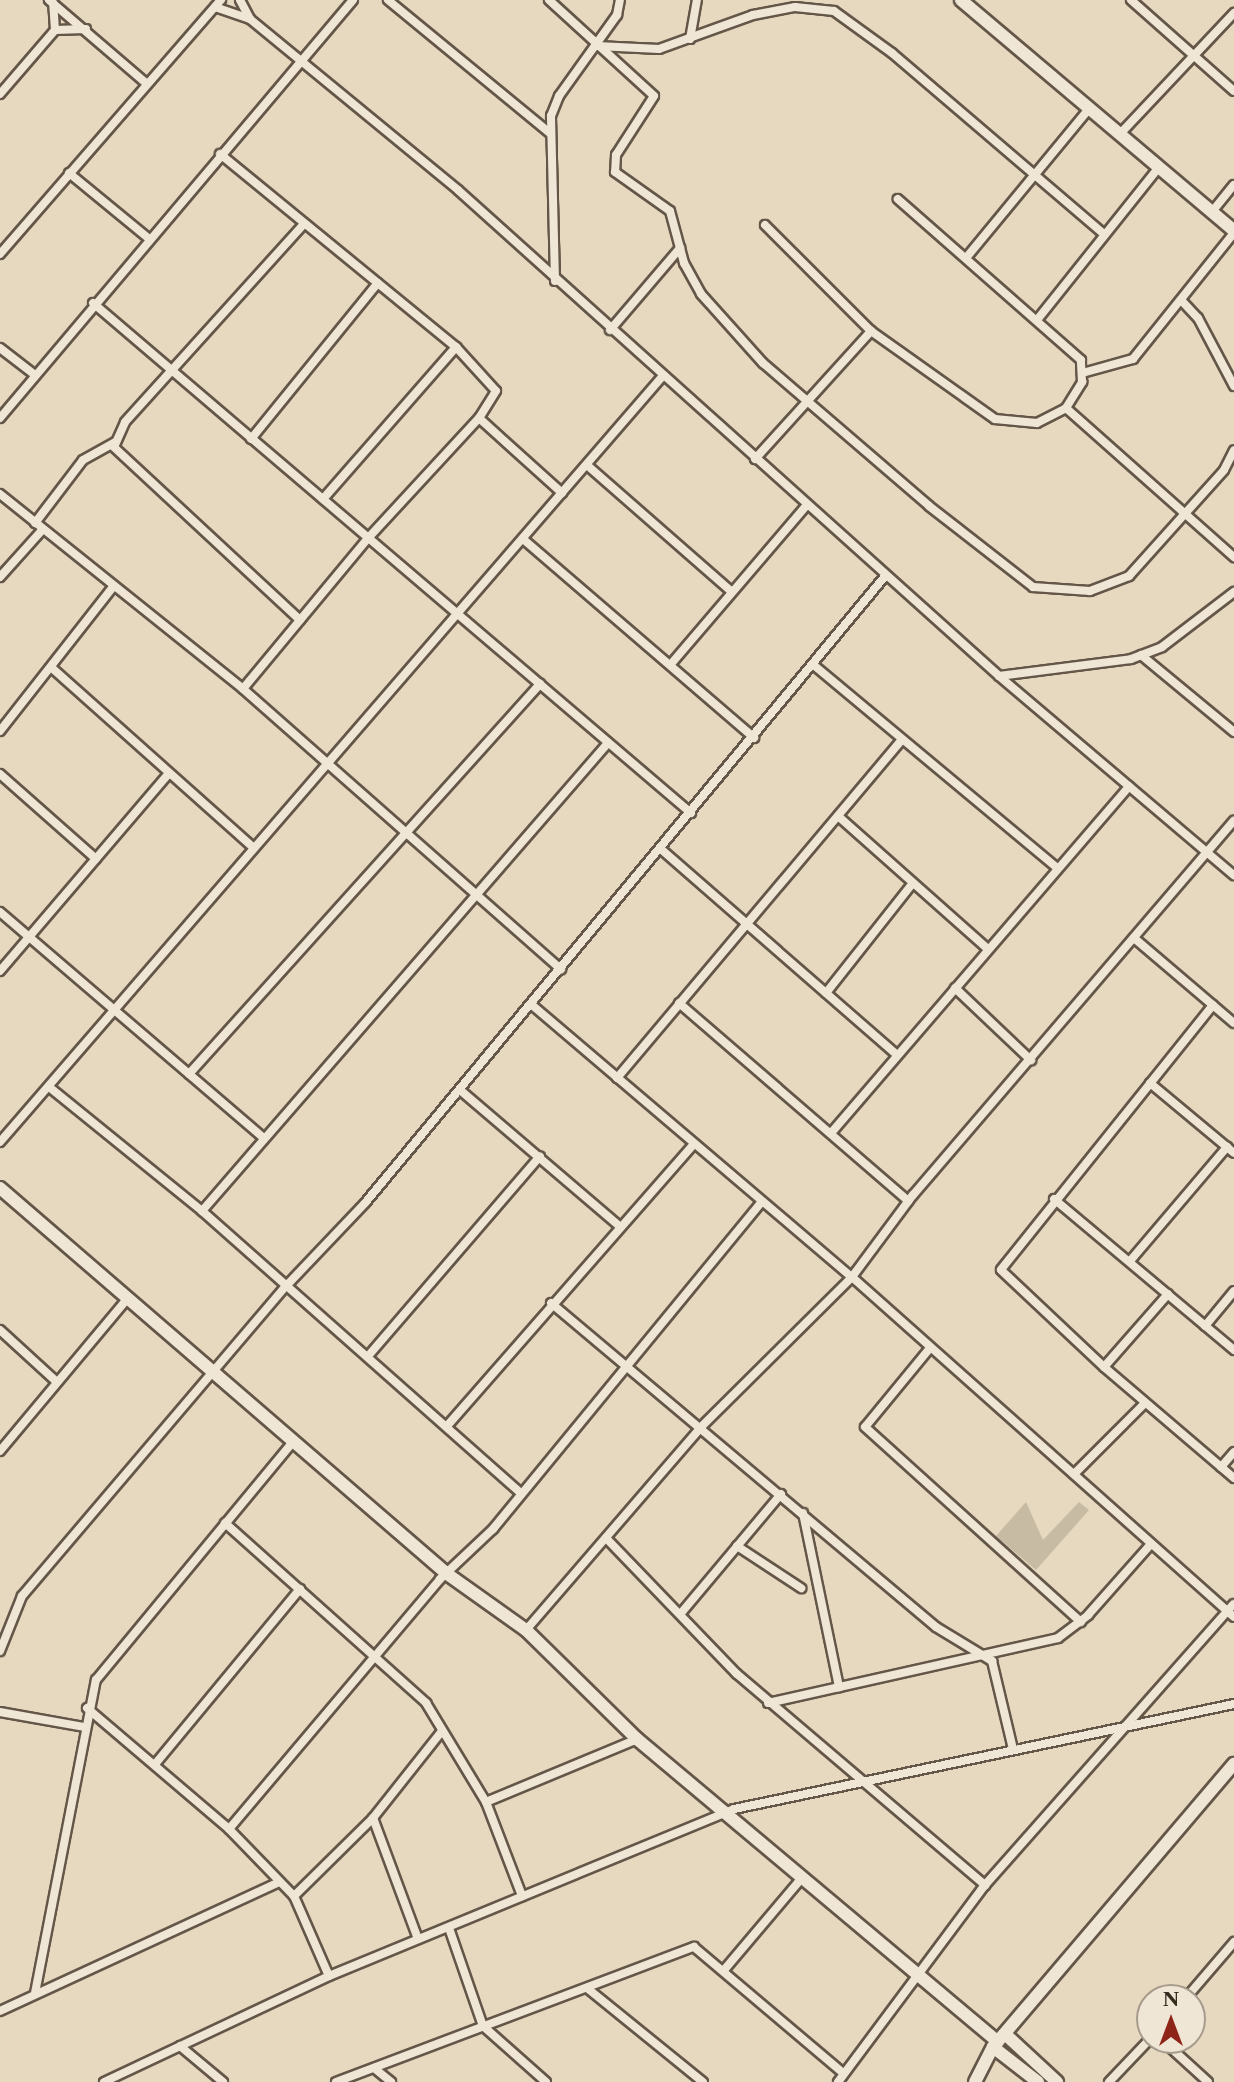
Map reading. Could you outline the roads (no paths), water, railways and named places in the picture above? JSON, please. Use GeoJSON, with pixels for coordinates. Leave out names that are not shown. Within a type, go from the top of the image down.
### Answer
{"type":"FeatureCollection","features":[{"type":"Feature","properties":{"kind":"street"},"geometry":{"type":"LineString","coordinates":[[240,0],[250,19]]}},
{"type":"Feature","properties":{"kind":"street"},"geometry":{"type":"LineString","coordinates":[[0,418],[34,375],[64,346],[93,303],[148,238],[354,0]]}},
{"type":"Feature","properties":{"kind":"street"},"geometry":{"type":"LineString","coordinates":[[388,0],[550,132]]}},
{"type":"Feature","properties":{"kind":"street"},"geometry":{"type":"LineString","coordinates":[[549,0],[595,46],[654,96],[616,155],[615,172],[663,201],[701,294],[763,363],[976,544],[1047,591],[1090,591],[1119,582],[1156,549],[1182,513],[1224,470],[1234,450]]}},
{"type":"Feature","properties":{"kind":"street"},"geometry":{"type":"LineString","coordinates":[[555,281],[550,132],[559,96],[595,46],[620,0]]}},
{"type":"Feature","properties":{"kind":"street"},"geometry":{"type":"LineString","coordinates":[[690,39],[697,0]]}},
{"type":"Feature","properties":{"kind":"street"},"geometry":{"type":"LineString","coordinates":[[1131,0],[1234,91]]}},
{"type":"Feature","properties":{"kind":"street"},"geometry":{"type":"LineString","coordinates":[[51,2],[86,29],[146,83]]}},
{"type":"Feature","properties":{"kind":"street"},"geometry":{"type":"LineString","coordinates":[[51,2],[55,30]]}},
{"type":"Feature","properties":{"kind":"street"},"geometry":{"type":"LineString","coordinates":[[765,225],[870,331],[995,419],[1037,423],[1066,408],[1086,372],[1133,359],[1234,232],[1088,110],[971,3]]}},
{"type":"Feature","properties":{"kind":"street"},"geometry":{"type":"LineString","coordinates":[[0,254],[146,83],[218,4],[250,19],[422,159],[662,377],[999,676],[1234,875]]}},
{"type":"Feature","properties":{"kind":"street"},"geometry":{"type":"LineString","coordinates":[[595,46],[638,52],[690,39],[770,11],[834,10],[1104,234]]}},
{"type":"Feature","properties":{"kind":"street"},"geometry":{"type":"LineString","coordinates":[[1119,135],[1234,13]]}},
{"type":"Feature","properties":{"kind":"street"},"geometry":{"type":"LineString","coordinates":[[0,94],[55,30],[86,29]]}},
{"type":"Feature","properties":{"kind":"street"},"geometry":{"type":"LineString","coordinates":[[966,258],[1033,173],[1088,110]]}},
{"type":"Feature","properties":{"kind":"street"},"geometry":{"type":"LineString","coordinates":[[220,154],[456,347],[496,387],[479,418],[369,537],[243,689]]}},
{"type":"Feature","properties":{"kind":"street"},"geometry":{"type":"LineString","coordinates":[[1037,320],[1158,167]]}},
{"type":"Feature","properties":{"kind":"street"},"geometry":{"type":"LineString","coordinates":[[69,173],[148,238]]}},
{"type":"Feature","properties":{"kind":"street"},"geometry":{"type":"LineString","coordinates":[[1211,213],[1234,185]]}},
{"type":"Feature","properties":{"kind":"street"},"geometry":{"type":"LineString","coordinates":[[898,199],[1073,351],[1086,372]]}},
{"type":"Feature","properties":{"kind":"street"},"geometry":{"type":"LineString","coordinates":[[35,523],[83,460],[115,442],[125,422],[174,373],[304,224]]}},
{"type":"Feature","properties":{"kind":"street"},"geometry":{"type":"LineString","coordinates":[[0,236],[9,243]]}},
{"type":"Feature","properties":{"kind":"street"},"geometry":{"type":"LineString","coordinates":[[610,330],[680,248]]}},
{"type":"Feature","properties":{"kind":"street"},"geometry":{"type":"LineString","coordinates":[[251,439],[378,283]]}},
{"type":"Feature","properties":{"kind":"street"},"geometry":{"type":"LineString","coordinates":[[1181,300],[1198,318],[1234,386]]}},
{"type":"Feature","properties":{"kind":"street"},"geometry":{"type":"LineString","coordinates":[[93,303],[691,813]]}},
{"type":"Feature","properties":{"kind":"street"},"geometry":{"type":"LineString","coordinates":[[755,459],[870,331]]}},
{"type":"Feature","properties":{"kind":"street"},"geometry":{"type":"LineString","coordinates":[[323,499],[456,347]]}},
{"type":"Feature","properties":{"kind":"street"},"geometry":{"type":"LineString","coordinates":[[0,348],[34,375]]}},
{"type":"Feature","properties":{"kind":"street"},"geometry":{"type":"LineString","coordinates":[[0,1142],[112,1009],[456,612],[588,466],[662,377]]}},
{"type":"Feature","properties":{"kind":"street"},"geometry":{"type":"LineString","coordinates":[[1066,408],[1182,513],[1234,556]]}},
{"type":"Feature","properties":{"kind":"street"},"geometry":{"type":"LineString","coordinates":[[479,418],[562,494]]}},
{"type":"Feature","properties":{"kind":"street"},"geometry":{"type":"LineString","coordinates":[[115,442],[117,452],[242,561],[300,620]]}},
{"type":"Feature","properties":{"kind":"street"},"geometry":{"type":"LineString","coordinates":[[588,466],[733,592]]}},
{"type":"Feature","properties":{"kind":"street"},"geometry":{"type":"LineString","coordinates":[[0,494],[243,689],[476,897],[561,969]]}},
{"type":"Feature","properties":{"kind":"street"},"geometry":{"type":"LineString","coordinates":[[671,664],[807,505]]}},
{"type":"Feature","properties":{"kind":"street"},"geometry":{"type":"LineString","coordinates":[[0,577],[43,529]]}},
{"type":"Feature","properties":{"kind":"street"},"geometry":{"type":"LineString","coordinates":[[523,539],[754,738]]}},
{"type":"Feature","properties":{"kind":"street"},"geometry":{"type":"LineString","coordinates":[[0,1651],[22,1596],[287,1285],[532,1005],[816,667],[886,575]]}},
{"type":"Feature","properties":{"kind":"street"},"geometry":{"type":"LineString","coordinates":[[0,731],[53,668],[113,587]]}},
{"type":"Feature","properties":{"kind":"street"},"geometry":{"type":"LineString","coordinates":[[999,676],[1095,666],[1162,648],[1234,592]]}},
{"type":"Feature","properties":{"kind":"street"},"geometry":{"type":"LineString","coordinates":[[1141,654],[1234,732]]}},
{"type":"Feature","properties":{"kind":"street"},"geometry":{"type":"LineString","coordinates":[[816,667],[1057,868]]}},
{"type":"Feature","properties":{"kind":"street"},"geometry":{"type":"LineString","coordinates":[[53,668],[253,847]]}},
{"type":"Feature","properties":{"kind":"street"},"geometry":{"type":"LineString","coordinates":[[188,1074],[540,684]]}},
{"type":"Feature","properties":{"kind":"street"},"geometry":{"type":"LineString","coordinates":[[617,1079],[744,922],[902,740]]}},
{"type":"Feature","properties":{"kind":"street"},"geometry":{"type":"LineString","coordinates":[[202,1211],[608,743]]}},
{"type":"Feature","properties":{"kind":"street"},"geometry":{"type":"LineString","coordinates":[[0,971],[169,773]]}},
{"type":"Feature","properties":{"kind":"street"},"geometry":{"type":"LineString","coordinates":[[0,774],[96,859]]}},
{"type":"Feature","properties":{"kind":"street"},"geometry":{"type":"LineString","coordinates":[[831,1133],[1129,786]]}},
{"type":"Feature","properties":{"kind":"street"},"geometry":{"type":"LineString","coordinates":[[838,816],[988,949]]}},
{"type":"Feature","properties":{"kind":"street"},"geometry":{"type":"LineString","coordinates":[[526,1630],[702,1426],[852,1277],[908,1201],[1234,821]]}},
{"type":"Feature","properties":{"kind":"street"},"geometry":{"type":"LineString","coordinates":[[662,850],[897,1055]]}},
{"type":"Feature","properties":{"kind":"street"},"geometry":{"type":"LineString","coordinates":[[826,993],[913,883]]}},
{"type":"Feature","properties":{"kind":"street"},"geometry":{"type":"LineString","coordinates":[[0,912],[264,1138]]}},
{"type":"Feature","properties":{"kind":"street"},"geometry":{"type":"LineString","coordinates":[[1134,938],[1234,1023]]}},
{"type":"Feature","properties":{"kind":"street"},"geometry":{"type":"LineString","coordinates":[[955,988],[1031,1060]]}},
{"type":"Feature","properties":{"kind":"street"},"geometry":{"type":"LineString","coordinates":[[679,1003],[908,1201]]}},
{"type":"Feature","properties":{"kind":"street"},"geometry":{"type":"LineString","coordinates":[[532,1005],[761,1203],[852,1277],[1234,1617]]}},
{"type":"Feature","properties":{"kind":"street"},"geometry":{"type":"LineString","coordinates":[[1213,1005],[1054,1199],[1001,1270],[1104,1367],[1234,1478]]}},
{"type":"Feature","properties":{"kind":"street"},"geometry":{"type":"LineString","coordinates":[[1130,1261],[1230,1150],[1150,1083]]}},
{"type":"Feature","properties":{"kind":"street"},"geometry":{"type":"LineString","coordinates":[[49,1087],[202,1211],[369,1355],[521,1493]]}},
{"type":"Feature","properties":{"kind":"street"},"geometry":{"type":"LineString","coordinates":[[460,1090],[619,1226]]}},
{"type":"Feature","properties":{"kind":"street"},"geometry":{"type":"LineString","coordinates":[[447,1426],[551,1303],[694,1144]]}},
{"type":"Feature","properties":{"kind":"street"},"geometry":{"type":"LineString","coordinates":[[369,1355],[540,1156]]}},
{"type":"Feature","properties":{"kind":"street"},"geometry":{"type":"LineString","coordinates":[[0,1188],[446,1573],[526,1630],[637,1739],[800,1879],[918,1970],[999,2041],[1038,2082]]}},
{"type":"Feature","properties":{"kind":"street"},"geometry":{"type":"LineString","coordinates":[[1054,1199],[1234,1350]]}},
{"type":"Feature","properties":{"kind":"street"},"geometry":{"type":"LineString","coordinates":[[229,1829],[446,1573],[477,1547],[761,1203]]}},
{"type":"Feature","properties":{"kind":"street"},"geometry":{"type":"LineString","coordinates":[[1205,1325],[1234,1292]]}},
{"type":"Feature","properties":{"kind":"street"},"geometry":{"type":"LineString","coordinates":[[1104,1367],[1168,1294]]}},
{"type":"Feature","properties":{"kind":"street"},"geometry":{"type":"LineString","coordinates":[[0,1451],[127,1299]]}},
{"type":"Feature","properties":{"kind":"street"},"geometry":{"type":"LineString","coordinates":[[551,1303],[702,1426],[936,1627],[988,1658],[1013,1749]]}},
{"type":"Feature","properties":{"kind":"street"},"geometry":{"type":"LineString","coordinates":[[0,1330],[57,1382]]}},
{"type":"Feature","properties":{"kind":"street"},"geometry":{"type":"LineString","coordinates":[[930,1348],[864,1427],[1081,1622]]}},
{"type":"Feature","properties":{"kind":"street"},"geometry":{"type":"LineString","coordinates":[[1074,1474],[1145,1403]]}},
{"type":"Feature","properties":{"kind":"street"},"geometry":{"type":"LineString","coordinates":[[35,1993],[87,1708],[96,1680],[293,1441]]}},
{"type":"Feature","properties":{"kind":"street"},"geometry":{"type":"LineString","coordinates":[[1222,1467],[1234,1452]]}},
{"type":"Feature","properties":{"kind":"street"},"geometry":{"type":"LineString","coordinates":[[682,1612],[781,1494]]}},
{"type":"Feature","properties":{"kind":"street"},"geometry":{"type":"LineString","coordinates":[[803,1513],[839,1687]]}},
{"type":"Feature","properties":{"kind":"street"},"geometry":{"type":"LineString","coordinates":[[225,1524],[426,1703],[486,1802],[522,1896]]}},
{"type":"Feature","properties":{"kind":"street"},"geometry":{"type":"LineString","coordinates":[[606,1538],[682,1612],[695,1632],[768,1703],[858,1782],[985,1885]]}},
{"type":"Feature","properties":{"kind":"street"},"geometry":{"type":"LineString","coordinates":[[768,1703],[988,1658],[1058,1638],[1081,1622],[1151,1544]]}},
{"type":"Feature","properties":{"kind":"street"},"geometry":{"type":"LineString","coordinates":[[737,1546],[801,1588]]}},
{"type":"Feature","properties":{"kind":"street"},"geometry":{"type":"LineString","coordinates":[[156,1763],[300,1589]]}},
{"type":"Feature","properties":{"kind":"street"},"geometry":{"type":"LineString","coordinates":[[838,2082],[918,1970],[985,1885],[1116,1732],[1234,1604]]}},
{"type":"Feature","properties":{"kind":"street"},"geometry":{"type":"LineString","coordinates":[[104,2082],[329,1976],[724,1813],[1013,1749],[1116,1732],[1234,1704]]}},
{"type":"Feature","properties":{"kind":"street"},"geometry":{"type":"LineString","coordinates":[[87,1708],[156,1763],[229,1829],[294,1896],[329,1976]]}},
{"type":"Feature","properties":{"kind":"street"},"geometry":{"type":"LineString","coordinates":[[0,1712],[84,1727]]}},
{"type":"Feature","properties":{"kind":"street"},"geometry":{"type":"LineString","coordinates":[[294,1896],[373,1818],[442,1731]]}},
{"type":"Feature","properties":{"kind":"street"},"geometry":{"type":"LineString","coordinates":[[486,1802],[637,1739]]}},
{"type":"Feature","properties":{"kind":"street"},"geometry":{"type":"LineString","coordinates":[[975,2082],[999,2041],[1234,1764]]}},
{"type":"Feature","properties":{"kind":"street"},"geometry":{"type":"LineString","coordinates":[[373,1818],[418,1939]]}},
{"type":"Feature","properties":{"kind":"street"},"geometry":{"type":"LineString","coordinates":[[724,1970],[800,1879]]}},
{"type":"Feature","properties":{"kind":"street"},"geometry":{"type":"LineString","coordinates":[[0,2011],[279,1882]]}},
{"type":"Feature","properties":{"kind":"street"},"geometry":{"type":"LineString","coordinates":[[449,1928],[483,2026],[546,2082]]}},
{"type":"Feature","properties":{"kind":"street"},"geometry":{"type":"LineString","coordinates":[[1198,1984],[1234,1941]]}},
{"type":"Feature","properties":{"kind":"street"},"geometry":{"type":"LineString","coordinates":[[336,2082],[694,1947],[842,2073]]}},
{"type":"Feature","properties":{"kind":"street"},"geometry":{"type":"LineString","coordinates":[[587,1988],[703,2082]]}},
{"type":"Feature","properties":{"kind":"street"},"geometry":{"type":"LineString","coordinates":[[999,2041],[1057,2082]]}},
{"type":"Feature","properties":{"kind":"street"},"geometry":{"type":"LineString","coordinates":[[180,2046],[223,2082]]}},
{"type":"Feature","properties":{"kind":"street"},"geometry":{"type":"LineString","coordinates":[[1109,2082],[1136,2054]]}},
{"type":"Feature","properties":{"kind":"street"},"geometry":{"type":"LineString","coordinates":[[1177,2054],[1208,2082]]}},
{"type":"Feature","properties":{"kind":"street"},"geometry":{"type":"LineString","coordinates":[[374,2068],[391,2082]]}}]}
